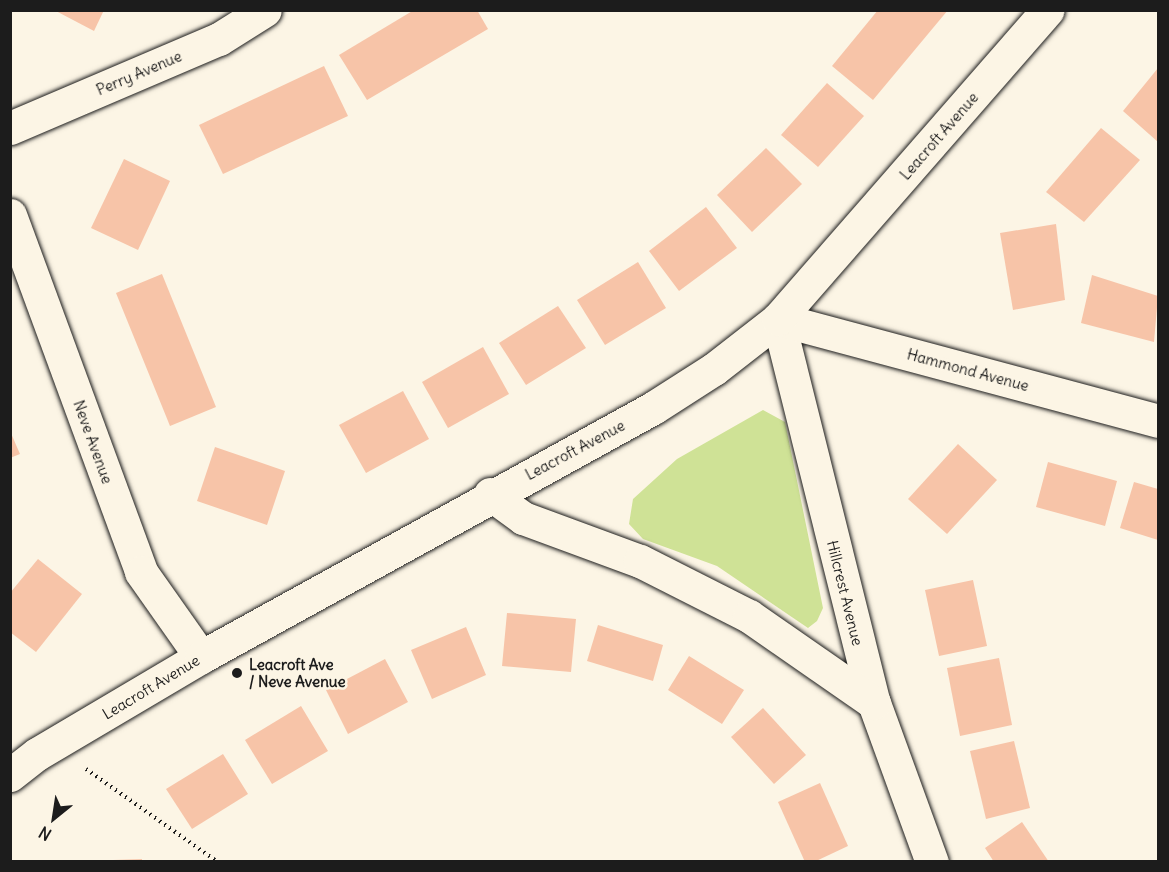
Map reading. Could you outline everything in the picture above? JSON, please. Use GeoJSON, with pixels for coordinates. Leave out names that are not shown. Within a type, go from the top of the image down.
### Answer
{"type":"FeatureCollection","features":[{"type":"Feature","properties":{"kind":"street","name":"Perry Avenue"},"geometry":{"type":"LineString","coordinates":[[10,128],[219,39],[265,10]]}},
{"type":"Feature","properties":{"kind":"street","name":"Leacroft Avenue"},"geometry":{"type":"LineString","coordinates":[[10,775],[51,745],[201,657],[490,494],[653,408],[714,369],[778,319],[1048,10]]}},
{"type":"Feature","properties":{"kind":"street","name":"Neve Avenue"},"geometry":{"type":"LineString","coordinates":[[10,215],[141,572],[201,657]]}},
{"type":"Feature","properties":{"kind":"street","name":"Hammond Avenue"},"geometry":{"type":"LineString","coordinates":[[778,319],[1158,422]]}},
{"type":"Feature","properties":{"kind":"street","name":"Hillcrest Avenue"},"geometry":{"type":"LineString","coordinates":[[778,319],[874,703],[932,861]]}},
{"type":"Feature","properties":{"kind":"street"},"geometry":{"type":"LineString","coordinates":[[490,494],[523,518],[640,561],[749,616],[874,703]]}},
{"type":"Feature","properties":{"kind":"path"},"geometry":{"type":"LineString","coordinates":[[51,745],[218,861]]}},
{"type":"Feature","properties":{"kind":"green space"},"geometry":{"type":"Polygon","coordinates":[[[763,410],[785,422],[823,608],[817,621],[808,628],[717,566],[643,539],[629,524],[633,499],[677,459],[763,410]]]}},
{"type":"Feature","properties":{"kind":"building"},"geometry":{"type":"Polygon","coordinates":[[[54,10],[104,10],[94,31],[54,10]]]}},
{"type":"Feature","properties":{"kind":"building"},"geometry":{"type":"Polygon","coordinates":[[[414,10],[477,10],[488,29],[367,100],[339,55],[414,10]]]}},
{"type":"Feature","properties":{"kind":"building"},"geometry":{"type":"Polygon","coordinates":[[[878,10],[948,10],[873,100],[832,66],[878,10]]]}},
{"type":"Feature","properties":{"kind":"building"},"geometry":{"type":"Polygon","coordinates":[[[324,66],[348,116],[223,174],[199,125],[324,66]]]}},
{"type":"Feature","properties":{"kind":"building"},"geometry":{"type":"Polygon","coordinates":[[[1158,68],[1158,142],[1123,111],[1158,68]]]}},
{"type":"Feature","properties":{"kind":"building"},"geometry":{"type":"Polygon","coordinates":[[[827,83],[864,116],[818,167],[781,135],[827,83]]]}},
{"type":"Feature","properties":{"kind":"building"},"geometry":{"type":"Polygon","coordinates":[[[1101,128],[1140,160],[1084,222],[1046,192],[1101,128]]]}},
{"type":"Feature","properties":{"kind":"building"},"geometry":{"type":"Polygon","coordinates":[[[766,148],[802,184],[752,232],[717,195],[766,148]]]}},
{"type":"Feature","properties":{"kind":"building"},"geometry":{"type":"Polygon","coordinates":[[[124,159],[170,181],[138,250],[91,228],[124,159]]]}},
{"type":"Feature","properties":{"kind":"building"},"geometry":{"type":"Polygon","coordinates":[[[706,207],[737,248],[679,291],[649,251],[706,207]]]}},
{"type":"Feature","properties":{"kind":"building"},"geometry":{"type":"Polygon","coordinates":[[[1056,224],[1065,300],[1013,310],[1000,233],[1056,224]]]}},
{"type":"Feature","properties":{"kind":"building"},"geometry":{"type":"Polygon","coordinates":[[[638,262],[666,308],[605,345],[577,300],[638,262]]]}},
{"type":"Feature","properties":{"kind":"building"},"geometry":{"type":"Polygon","coordinates":[[[162,274],[216,407],[170,426],[116,293],[162,274]]]}},
{"type":"Feature","properties":{"kind":"building"},"geometry":{"type":"Polygon","coordinates":[[[1092,275],[1158,296],[1154,342],[1081,323],[1092,275]]]}},
{"type":"Feature","properties":{"kind":"building"},"geometry":{"type":"Polygon","coordinates":[[[558,306],[586,348],[526,385],[499,343],[558,306]]]}},
{"type":"Feature","properties":{"kind":"building"},"geometry":{"type":"Polygon","coordinates":[[[483,347],[509,394],[448,428],[422,382],[483,347]]]}},
{"type":"Feature","properties":{"kind":"building"},"geometry":{"type":"Polygon","coordinates":[[[403,391],[429,439],[366,473],[339,425],[403,391]]]}},
{"type":"Feature","properties":{"kind":"building"},"geometry":{"type":"Polygon","coordinates":[[[10,431],[20,454],[10,458],[10,431]]]}},
{"type":"Feature","properties":{"kind":"building"},"geometry":{"type":"Polygon","coordinates":[[[958,444],[997,480],[947,534],[908,499],[958,444]]]}},
{"type":"Feature","properties":{"kind":"building"},"geometry":{"type":"Polygon","coordinates":[[[215,447],[285,471],[267,525],[197,501],[215,447]]]}},
{"type":"Feature","properties":{"kind":"building"},"geometry":{"type":"Polygon","coordinates":[[[1048,462],[1117,481],[1105,526],[1036,507],[1048,462]]]}},
{"type":"Feature","properties":{"kind":"building"},"geometry":{"type":"Polygon","coordinates":[[[1134,482],[1158,489],[1158,540],[1120,528],[1134,482]]]}},
{"type":"Feature","properties":{"kind":"building"},"geometry":{"type":"Polygon","coordinates":[[[38,559],[82,594],[36,652],[10,632],[10,593],[38,559]]]}},
{"type":"Feature","properties":{"kind":"building"},"geometry":{"type":"Polygon","coordinates":[[[973,580],[987,646],[939,656],[925,590],[973,580]]]}},
{"type":"Feature","properties":{"kind":"building"},"geometry":{"type":"Polygon","coordinates":[[[507,613],[576,619],[571,672],[502,666],[507,613]]]}},
{"type":"Feature","properties":{"kind":"building"},"geometry":{"type":"Polygon","coordinates":[[[598,625],[663,645],[653,681],[587,661],[598,625]]]}},
{"type":"Feature","properties":{"kind":"building"},"geometry":{"type":"Polygon","coordinates":[[[466,627],[486,675],[432,699],[411,650],[466,627]]]}},
{"type":"Feature","properties":{"kind":"building"},"geometry":{"type":"Polygon","coordinates":[[[689,656],[744,690],[722,724],[668,690],[689,656]]]}},
{"type":"Feature","properties":{"kind":"building"},"geometry":{"type":"Polygon","coordinates":[[[999,658],[1012,725],[960,736],[947,668],[999,658]]]}},
{"type":"Feature","properties":{"kind":"building"},"geometry":{"type":"Polygon","coordinates":[[[385,659],[408,702],[348,734],[326,690],[385,659]]]}},
{"type":"Feature","properties":{"kind":"building"},"geometry":{"type":"Polygon","coordinates":[[[301,706],[328,751],[272,784],[245,740],[301,706]]]}},
{"type":"Feature","properties":{"kind":"building"},"geometry":{"type":"Polygon","coordinates":[[[763,708],[806,755],[774,784],[731,737],[763,708]]]}},
{"type":"Feature","properties":{"kind":"building"},"geometry":{"type":"Polygon","coordinates":[[[1014,741],[1030,808],[986,819],[970,751],[1014,741]]]}},
{"type":"Feature","properties":{"kind":"building"},"geometry":{"type":"Polygon","coordinates":[[[223,754],[248,794],[192,829],[166,789],[223,754]]]}},
{"type":"Feature","properties":{"kind":"building"},"geometry":{"type":"Polygon","coordinates":[[[820,783],[848,846],[814,862],[805,862],[778,802],[820,783]]]}},
{"type":"Feature","properties":{"kind":"building"},"geometry":{"type":"Polygon","coordinates":[[[1022,822],[1049,862],[994,862],[985,848],[1022,822]]]}},
{"type":"Feature","properties":{"kind":"building"},"geometry":{"type":"Polygon","coordinates":[[[142,859],[142,862],[113,862],[113,860],[142,859]]]}},
{"type":"Feature","properties":{"kind":"place","name":"Leacroft Ave / Neve Avenue"},"geometry":{"type":"Point","coordinates":[237,673]}}]}
